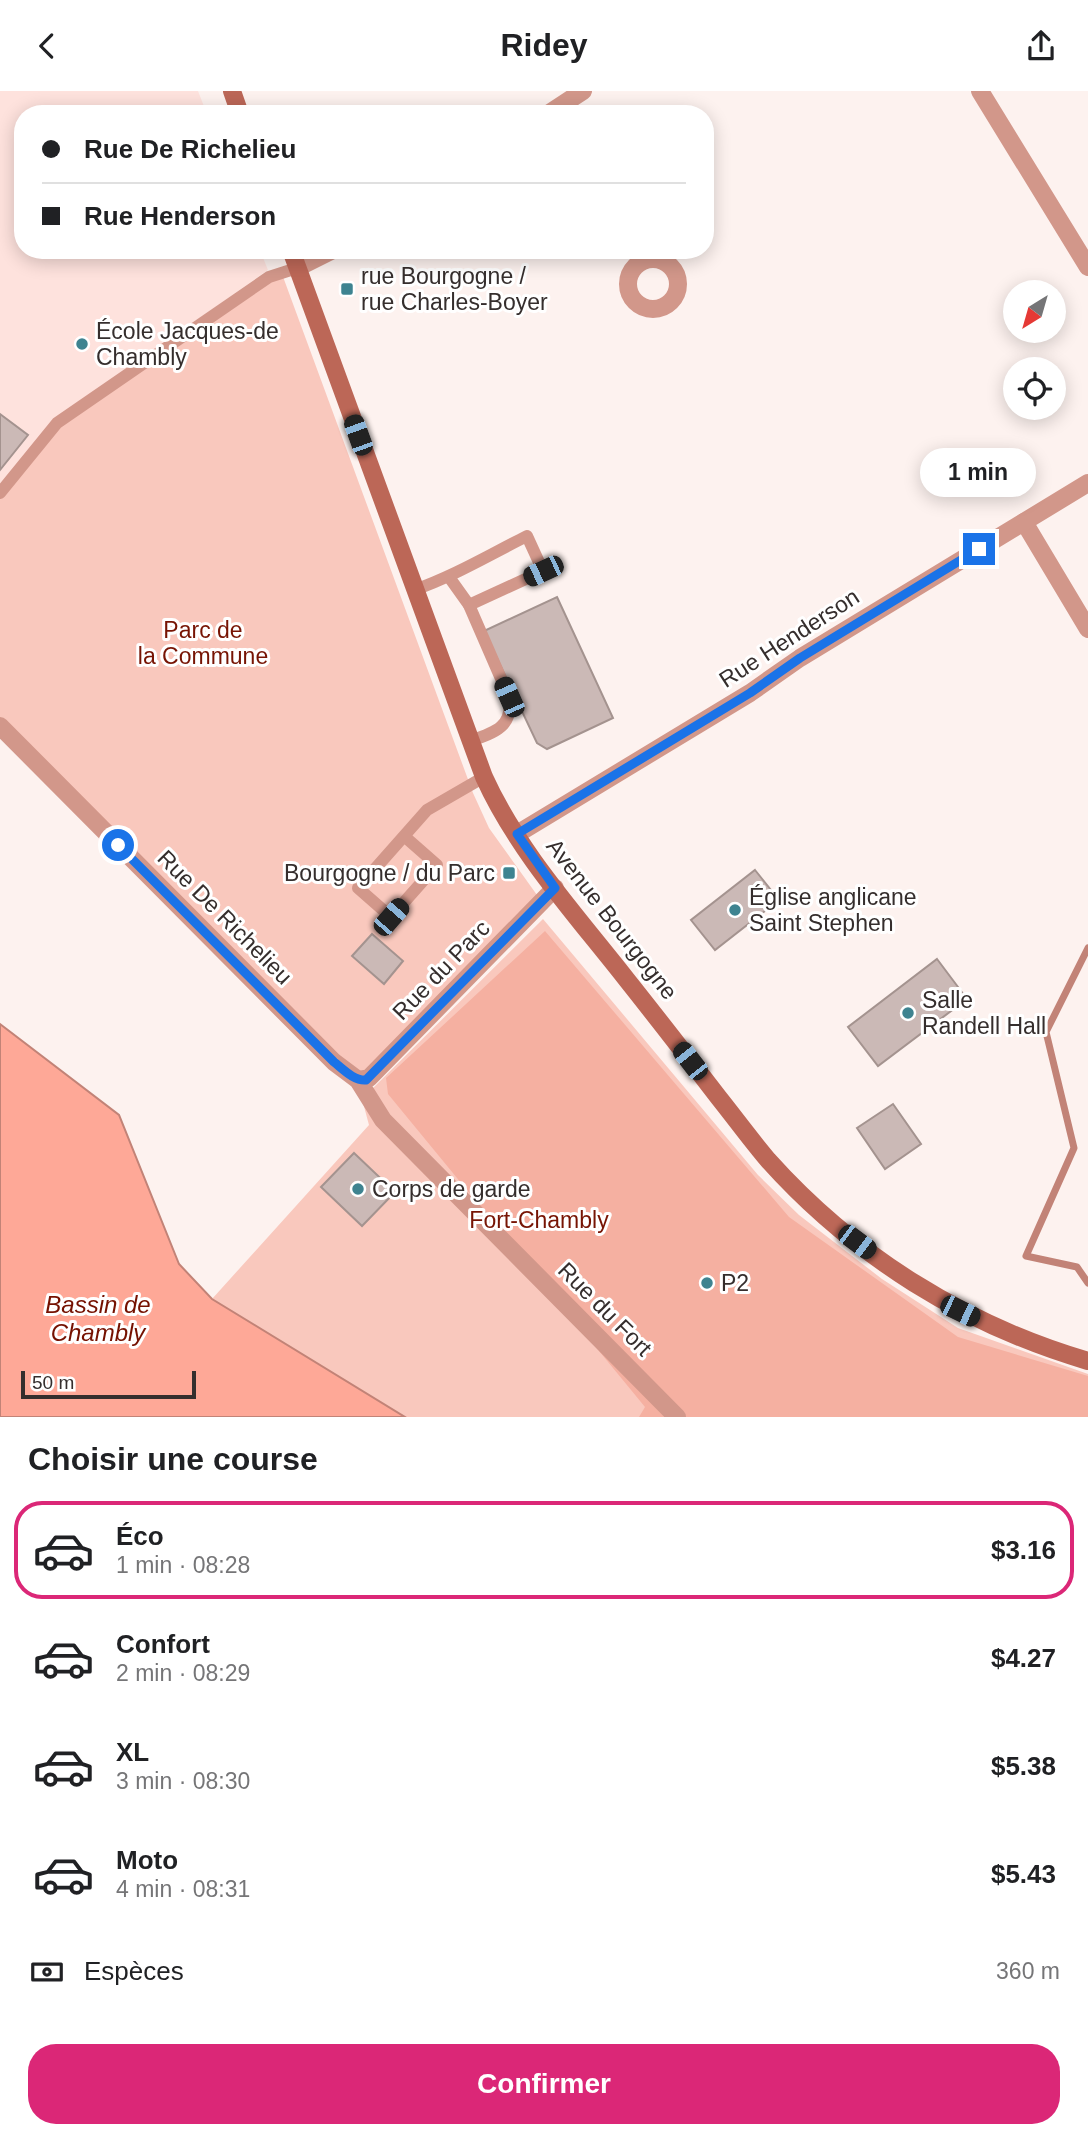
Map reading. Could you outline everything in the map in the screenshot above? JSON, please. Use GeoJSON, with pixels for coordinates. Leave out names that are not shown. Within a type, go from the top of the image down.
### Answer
{"type":"FeatureCollection","features":[{"type":"Feature","properties":{"kind":"street"},"geometry":{"type":"LineString","coordinates":[[562,105],[583,91]]}},
{"type":"Feature","properties":{"kind":"street"},"geometry":{"type":"LineString","coordinates":[[980,91],[1088,267]]}},
{"type":"Feature","properties":{"kind":"street","name":"Avenue Bourgogne"},"geometry":{"type":"LineString","coordinates":[[294,259],[484,776],[517,834],[555,888],[767,1159],[817,1209],[903,1276],[960,1311],[1024,1340],[1088,1361]]}},
{"type":"Feature","properties":{"kind":"street"},"geometry":{"type":"LineString","coordinates":[[297,268],[315,259]]}},
{"type":"Feature","properties":{"kind":"street","name":"Rue Henderson"},"geometry":{"type":"LineString","coordinates":[[517,834],[1088,483]]}},
{"type":"Feature","properties":{"kind":"street"},"geometry":{"type":"LineString","coordinates":[[1024,522],[1088,629]]}},
{"type":"Feature","properties":{"kind":"street","name":"Rue De Richelieu"},"geometry":{"type":"LineString","coordinates":[[0,726],[334,1062],[358,1080]]}},
{"type":"Feature","properties":{"kind":"street","name":"Rue du Parc"},"geometry":{"type":"LineString","coordinates":[[358,1080],[369,1078],[555,888]]}},
{"type":"Feature","properties":{"kind":"street","name":"Rue du Fort"},"geometry":{"type":"LineString","coordinates":[[358,1080],[383,1120],[677,1417]]}},
{"type":"Feature","properties":{"kind":"lane"},"geometry":{"type":"LineString","coordinates":[[0,493],[57,423],[269,277],[297,268]]}},
{"type":"Feature","properties":{"kind":"lane"},"geometry":{"type":"LineString","coordinates":[[414,590],[449,577],[527,536],[543,571],[469,605]]}},
{"type":"Feature","properties":{"kind":"lane"},"geometry":{"type":"LineString","coordinates":[[449,577],[469,605],[509,697],[511,708],[509,717],[498,730],[471,741]]}},
{"type":"Feature","properties":{"kind":"lane"},"geometry":{"type":"LineString","coordinates":[[404,836],[437,865],[391,917],[358,888],[404,836],[427,810],[484,776]]}},
{"type":"Feature","properties":{"kind":"shaded area","name":"École Jacques-de Chambly"},"geometry":{"type":"Polygon","coordinates":[[[0,91],[198,91],[203,105],[14,105],[14,259],[264,259],[268,270],[58,417],[0,487],[0,91]]]}},
{"type":"Feature","properties":{"kind":"green space","name":"Parc de la Commune"},"geometry":{"type":"Polygon","coordinates":[[[282,274],[473,793],[489,828],[542,902],[362,1081],[0,726],[0,493],[57,423],[282,274]]]}},
{"type":"Feature","properties":{"kind":"green space","name":"Fort-Chambly"},"geometry":{"type":"Polygon","coordinates":[[[543,919],[758,1175],[799,1215],[882,1279],[958,1328],[1088,1374],[1088,1417],[405,1417],[212,1299],[369,1125],[362,1099],[543,919]]]}},
{"type":"Feature","properties":{"kind":"green space","name":"Fort-Chambly"},"geometry":{"type":"Polygon","coordinates":[[[545,931],[789,1217],[958,1337],[1088,1376],[1088,1417],[639,1417],[645,1407],[388,1094],[386,1078],[545,931]]]}},
{"type":"Feature","properties":{"kind":"water","name":"Bassin de Chambly"},"geometry":{"type":"Polygon","coordinates":[[[0,1024],[119,1115],[179,1264],[212,1299],[405,1417],[0,1417],[0,1024]]]}},
{"type":"Feature","properties":{"kind":"building"},"geometry":{"type":"Polygon","coordinates":[[[0,414],[28,435],[0,470],[0,414]]]}},
{"type":"Feature","properties":{"kind":"building"},"geometry":{"type":"Polygon","coordinates":[[[557,597],[613,718],[547,749],[537,743],[484,631],[557,597]]]}},
{"type":"Feature","properties":{"kind":"building","name":"Église anglicane Saint Stephen"},"geometry":{"type":"Polygon","coordinates":[[[755,870],[779,900],[715,950],[691,920],[755,870]]]}},
{"type":"Feature","properties":{"kind":"building"},"geometry":{"type":"Polygon","coordinates":[[[372,934],[403,961],[384,984],[352,956],[372,934]]]}},
{"type":"Feature","properties":{"kind":"building","name":"Salle Randell Hall"},"geometry":{"type":"Polygon","coordinates":[[[937,959],[967,999],[878,1066],[848,1027],[937,959]]]}},
{"type":"Feature","properties":{"kind":"building"},"geometry":{"type":"Polygon","coordinates":[[[893,1104],[921,1144],[885,1169],[857,1128],[893,1104]]]}},
{"type":"Feature","properties":{"kind":"building","name":"Corps de garde"},"geometry":{"type":"Polygon","coordinates":[[[354,1153],[395,1192],[362,1226],[321,1187],[354,1153]]]}},
{"type":"Feature","properties":{"kind":"waterway"},"geometry":{"type":"LineString","coordinates":[[1088,948],[1046,1032],[1074,1148],[1026,1256],[1077,1267],[1088,1283]]}},
{"type":"Feature","properties":{"kind":"place","name":"rue Bourgogne / rue Charles-Boyer"},"geometry":{"type":"Point","coordinates":[347,289]}},
{"type":"Feature","properties":{"kind":"place","name":"École Jacques-de Chambly"},"geometry":{"type":"Point","coordinates":[82,344]}},
{"type":"Feature","properties":{"kind":"place","name":"Bourgogne / du Parc"},"geometry":{"type":"Point","coordinates":[509,873]}},
{"type":"Feature","properties":{"kind":"place","name":"Église anglicane Saint Stephen"},"geometry":{"type":"Point","coordinates":[735,910]}},
{"type":"Feature","properties":{"kind":"place","name":"Salle Randell Hall"},"geometry":{"type":"Point","coordinates":[908,1013]}},
{"type":"Feature","properties":{"kind":"place","name":"Corps de garde"},"geometry":{"type":"Point","coordinates":[358,1189]}},
{"type":"Feature","properties":{"kind":"place","name":"P2"},"geometry":{"type":"Point","coordinates":[707,1283]}},
{"type":"Feature","properties":{"kind":"route"},"geometry":{"type":"LineString","coordinates":[[118,845],[334,1062],[353,1077],[366,1080],[555,888],[517,834],[750,693],[800,658],[979,549]]}}]}
